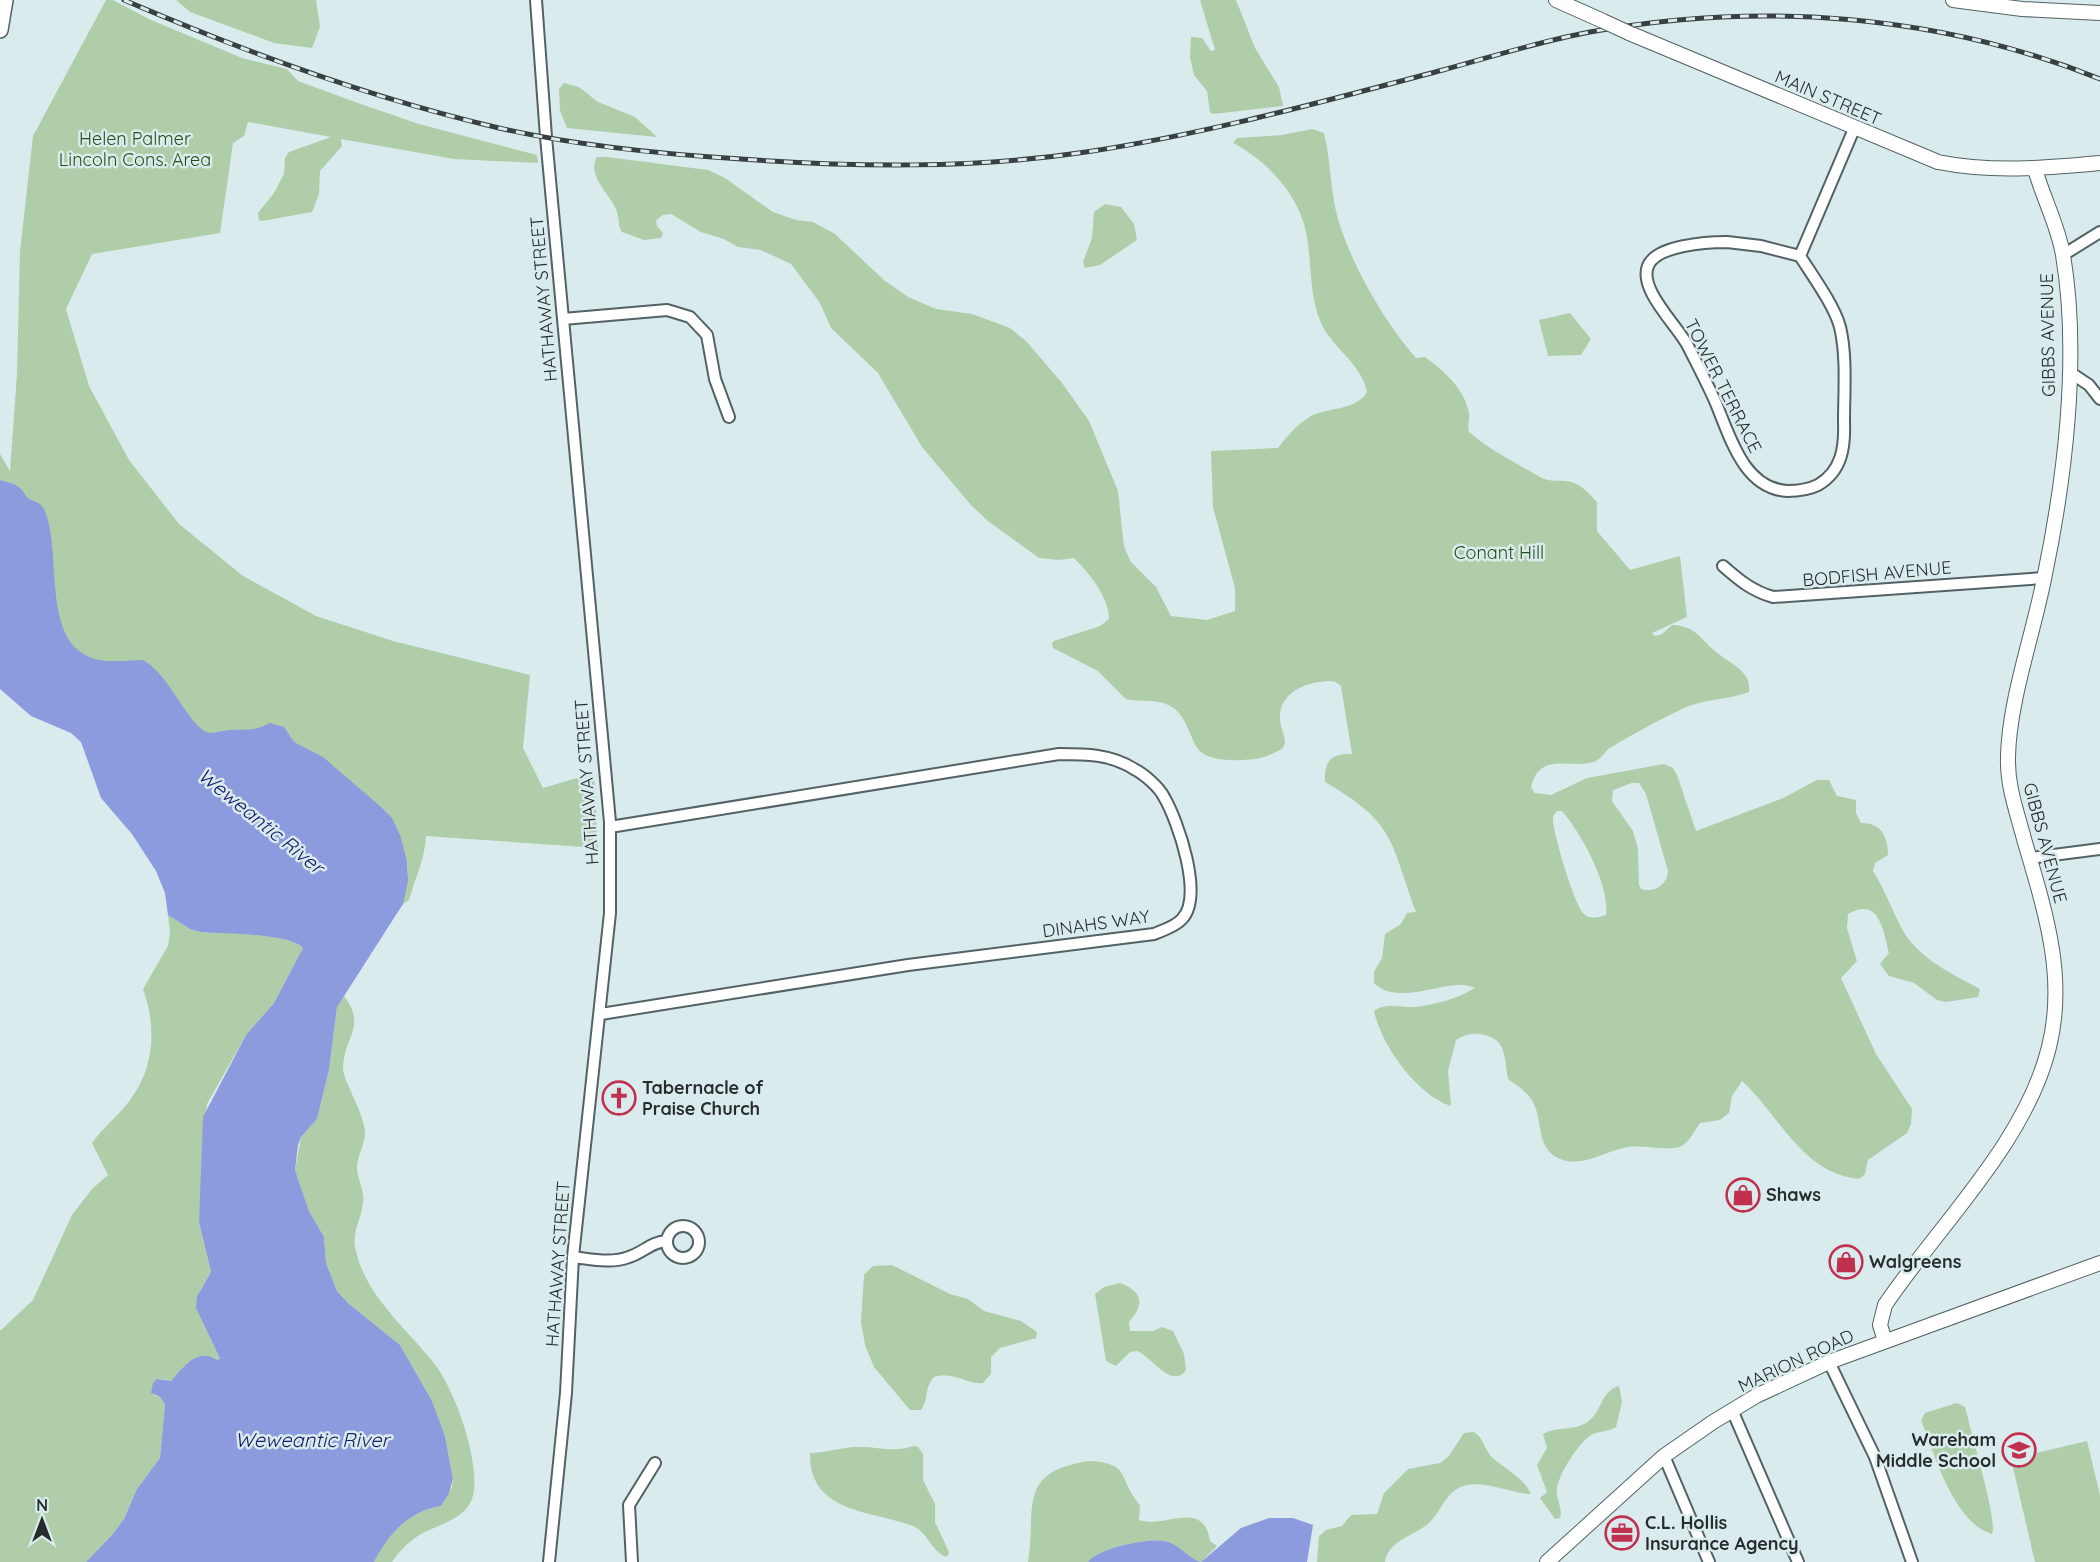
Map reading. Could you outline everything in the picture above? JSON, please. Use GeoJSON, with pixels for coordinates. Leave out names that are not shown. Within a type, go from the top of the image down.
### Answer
{"type":"FeatureCollection","features":[{"type":"Feature","properties":{"kind":"highway"},"geometry":{"type":"LineString","coordinates":[[0,30],[5,0]]}},
{"type":"Feature","properties":{"kind":"main road","name":"MAIN STREET"},"geometry":{"type":"LineString","coordinates":[[1556,0],[1854,129],[1938,162],[1988,170],[2035,169],[2100,163]]}},
{"type":"Feature","properties":{"kind":"main road"},"geometry":{"type":"LineString","coordinates":[[1953,0],[2022,9],[2100,13]]}},
{"type":"Feature","properties":{"kind":"main road","name":"GIBBS AVENUE"},"geometry":{"type":"LineString","coordinates":[[1885,1341],[1880,1325],[1885,1305],[2019,1121],[2039,1078],[2049,1048],[2055,1008],[2055,956],[2047,917],[2008,777],[2008,754],[2044,578],[2057,499],[2071,373],[2063,255],[2056,225],[2035,169]]}},
{"type":"Feature","properties":{"kind":"main road","name":"MARION ROAD"},"geometry":{"type":"LineString","coordinates":[[1547,1562],[1664,1456],[1732,1410],[1829,1362],[2100,1263]]}},
{"type":"Feature","properties":{"kind":"street","name":"HATHAWAY STREET"},"geometry":{"type":"LineString","coordinates":[[536,0],[610,827],[610,913],[601,1014],[584,1139],[573,1257],[566,1394],[549,1562]]}},
{"type":"Feature","properties":{"kind":"street"},"geometry":{"type":"LineString","coordinates":[[1800,256],[1854,129]]}},
{"type":"Feature","properties":{"kind":"street"},"geometry":{"type":"LineString","coordinates":[[2063,255],[2100,232]]}},
{"type":"Feature","properties":{"kind":"street","name":"TOWER TERRACE"},"geometry":{"type":"LineString","coordinates":[[1701,243],[1746,243],[1800,256],[1839,326],[1844,381],[1844,450],[1841,460],[1824,481],[1800,491],[1785,491],[1759,481],[1743,464],[1684,338],[1655,298],[1646,276],[1648,265],[1655,256],[1701,243]]}},
{"type":"Feature","properties":{"kind":"street"},"geometry":{"type":"LineString","coordinates":[[563,319],[667,310],[690,317],[706,335],[715,379],[729,417]]}},
{"type":"Feature","properties":{"kind":"street"},"geometry":{"type":"LineString","coordinates":[[2071,373],[2089,385],[2100,399]]}},
{"type":"Feature","properties":{"kind":"street","name":"BODFISH AVENUE"},"geometry":{"type":"LineString","coordinates":[[1723,566],[1744,585],[1758,593],[1773,597],[2044,578]]}},
{"type":"Feature","properties":{"kind":"street","name":"DINAHS WAY"},"geometry":{"type":"LineString","coordinates":[[601,1014],[908,965],[1154,934],[1182,920],[1189,904],[1189,876],[1181,833],[1163,794],[1135,769],[1111,758],[1092,754],[1059,754],[1032,758],[610,827]]}},
{"type":"Feature","properties":{"kind":"street"},"geometry":{"type":"LineString","coordinates":[[2030,858],[2100,849]]}},
{"type":"Feature","properties":{"kind":"street"},"geometry":{"type":"LineString","coordinates":[[573,1257],[617,1260],[633,1256],[649,1244],[667,1241]]}},
{"type":"Feature","properties":{"kind":"street"},"geometry":{"type":"LineString","coordinates":[[1829,1362],[1875,1457],[1912,1562]]}},
{"type":"Feature","properties":{"kind":"street"},"geometry":{"type":"LineString","coordinates":[[1732,1410],[1798,1562]]}},
{"type":"Feature","properties":{"kind":"street"},"geometry":{"type":"LineString","coordinates":[[1664,1456],[1709,1562]]}},
{"type":"Feature","properties":{"kind":"street"},"geometry":{"type":"LineString","coordinates":[[632,1562],[629,1505],[655,1463]]}},
{"type":"Feature","properties":{"kind":"green space","name":"Helen Palmer Lincoln Cons. Area"},"geometry":{"type":"Polygon","coordinates":[[[106,0],[113,0],[149,19],[242,58],[287,69],[298,81],[355,102],[419,124],[537,155],[538,163],[454,159],[341,139],[342,146],[320,171],[319,194],[312,212],[262,221],[259,220],[258,213],[274,193],[284,174],[285,158],[289,152],[331,137],[248,122],[244,136],[233,143],[220,233],[92,254],[66,309],[89,386],[129,460],[179,524],[243,576],[316,616],[393,641],[530,675],[523,748],[543,788],[594,773],[598,848],[426,836],[422,861],[409,900],[403,904],[408,867],[397,836],[367,797],[333,767],[321,800],[73,659],[14,484],[0,480],[0,454],[10,471],[17,374],[20,252],[33,136],[106,0]]]}},
{"type":"Feature","properties":{"kind":"green space"},"geometry":{"type":"Polygon","coordinates":[[[176,0],[316,0],[320,27],[312,48],[274,43],[190,12],[176,0]]]}},
{"type":"Feature","properties":{"kind":"green space"},"geometry":{"type":"Polygon","coordinates":[[[1200,0],[1236,0],[1255,48],[1279,87],[1283,106],[1213,114],[1210,112],[1207,91],[1194,75],[1190,57],[1191,37],[1202,38],[1211,51],[1215,50],[1200,0]]]}},
{"type":"Feature","properties":{"kind":"green space"},"geometry":{"type":"Polygon","coordinates":[[[564,83],[579,87],[598,102],[635,117],[657,137],[567,128],[560,111],[559,89],[564,83]]]}},
{"type":"Feature","properties":{"kind":"green space","name":"Conant Hill"},"geometry":{"type":"Polygon","coordinates":[[[1312,129],[1324,133],[1338,219],[1360,274],[1392,327],[1416,358],[1425,357],[1458,388],[1469,413],[1469,432],[1495,451],[1540,477],[1571,482],[1585,490],[1597,502],[1597,531],[1630,570],[1680,556],[1687,617],[1652,633],[1655,636],[1662,634],[1672,625],[1692,630],[1747,678],[1749,692],[1698,703],[1682,709],[1611,747],[1596,761],[1549,765],[1541,769],[1535,776],[1531,788],[1535,793],[1551,795],[1587,778],[1664,764],[1673,768],[1677,775],[1696,831],[1783,798],[1817,780],[1829,780],[1837,796],[1856,800],[1856,813],[1861,823],[1874,825],[1885,837],[1888,855],[1875,863],[1873,871],[1905,934],[1929,959],[1980,989],[1978,997],[1946,1002],[1937,1000],[1914,983],[1889,976],[1880,964],[1889,953],[1878,918],[1867,909],[1848,914],[1847,928],[1857,961],[1841,978],[1876,1054],[1912,1109],[1911,1124],[1907,1133],[1868,1160],[1865,1174],[1859,1179],[1839,1175],[1807,1155],[1742,1081],[1732,1096],[1729,1113],[1720,1120],[1700,1123],[1683,1145],[1674,1148],[1628,1147],[1581,1161],[1562,1160],[1548,1150],[1542,1138],[1532,1100],[1508,1079],[1503,1049],[1495,1039],[1489,1036],[1470,1034],[1456,1040],[1448,1071],[1451,1106],[1426,1091],[1402,1067],[1392,1053],[1384,1039],[1374,1011],[1388,1006],[1416,1007],[1432,1004],[1454,998],[1475,988],[1453,985],[1411,993],[1397,993],[1385,990],[1374,983],[1374,972],[1382,958],[1385,934],[1401,924],[1407,913],[1416,912],[1395,850],[1378,822],[1348,796],[1325,782],[1326,769],[1330,760],[1339,755],[1352,754],[1341,686],[1333,681],[1319,682],[1303,686],[1289,695],[1284,701],[1280,717],[1285,743],[1282,749],[1275,753],[1261,758],[1225,760],[1201,752],[1183,719],[1172,707],[1167,704],[1126,699],[1098,671],[1053,648],[1054,641],[1100,626],[1109,619],[1106,602],[1097,586],[1074,558],[1059,560],[1039,558],[988,521],[971,505],[922,447],[878,373],[831,328],[820,303],[791,264],[761,250],[738,247],[724,239],[701,232],[671,214],[663,215],[656,220],[657,226],[663,233],[661,238],[644,240],[622,232],[616,209],[594,171],[597,157],[708,170],[725,178],[773,212],[796,220],[813,222],[835,234],[884,280],[908,297],[936,309],[972,314],[1010,328],[1027,342],[1062,383],[1089,421],[1118,491],[1124,547],[1131,562],[1156,587],[1171,616],[1207,620],[1235,611],[1235,588],[1213,507],[1211,451],[1278,448],[1303,421],[1313,415],[1351,405],[1363,397],[1367,391],[1352,363],[1321,323],[1313,291],[1304,222],[1298,208],[1290,194],[1270,170],[1233,143],[1237,138],[1282,135],[1312,129]],[[1632,783],[1613,790],[1612,801],[1633,831],[1638,849],[1639,885],[1641,889],[1651,890],[1663,884],[1668,871],[1646,794],[1639,783],[1632,783]],[[1557,811],[1553,819],[1556,838],[1580,908],[1589,917],[1606,915],[1603,889],[1593,860],[1570,821],[1562,811],[1557,811]]]}},
{"type":"Feature","properties":{"kind":"green space"},"geometry":{"type":"Polygon","coordinates":[[[1105,204],[1121,207],[1134,224],[1137,240],[1100,265],[1085,268],[1083,262],[1092,238],[1094,212],[1105,204]]]}},
{"type":"Feature","properties":{"kind":"green space"},"geometry":{"type":"Polygon","coordinates":[[[1570,313],[1591,339],[1581,355],[1548,356],[1539,320],[1570,313]]]}},
{"type":"Feature","properties":{"kind":"green space"},"geometry":{"type":"Polygon","coordinates":[[[168,915],[190,929],[201,932],[284,939],[303,948],[274,1003],[246,1035],[207,1104],[199,1222],[211,1272],[200,1290],[196,1307],[220,1360],[189,1362],[171,1381],[161,1379],[153,1395],[160,1397],[165,1404],[160,1458],[137,1489],[124,1519],[86,1562],[0,1562],[0,1331],[33,1300],[72,1215],[92,1189],[108,1175],[92,1143],[128,1103],[140,1085],[145,1072],[149,1058],[151,1031],[143,989],[168,946],[170,932],[168,915]]]}},
{"type":"Feature","properties":{"kind":"green space"},"geometry":{"type":"Polygon","coordinates":[[[344,996],[351,1006],[354,1024],[343,1068],[365,1132],[357,1167],[363,1198],[355,1232],[356,1251],[368,1283],[388,1311],[433,1362],[449,1389],[469,1442],[474,1476],[474,1490],[468,1507],[456,1517],[415,1538],[392,1562],[374,1562],[400,1526],[419,1513],[441,1506],[452,1487],[453,1479],[445,1436],[432,1401],[400,1345],[349,1304],[337,1291],[326,1263],[324,1237],[309,1211],[295,1170],[301,1137],[317,1119],[329,1070],[337,1007],[344,996]]]}},
{"type":"Feature","properties":{"kind":"green space"},"geometry":{"type":"Polygon","coordinates":[[[892,1265],[950,1294],[968,1299],[984,1311],[1021,1321],[1037,1332],[1036,1338],[1000,1348],[991,1357],[991,1374],[983,1383],[949,1376],[934,1377],[921,1410],[910,1410],[874,1367],[865,1345],[861,1322],[864,1275],[873,1266],[892,1265]]]}},
{"type":"Feature","properties":{"kind":"green space"},"geometry":{"type":"Polygon","coordinates":[[[1120,1283],[1134,1290],[1139,1300],[1137,1310],[1129,1322],[1130,1331],[1153,1331],[1162,1327],[1173,1331],[1184,1354],[1186,1370],[1180,1375],[1168,1374],[1137,1351],[1130,1352],[1116,1366],[1106,1361],[1095,1294],[1104,1287],[1120,1283]]]}},
{"type":"Feature","properties":{"kind":"green space"},"geometry":{"type":"Polygon","coordinates":[[[1619,1386],[1622,1402],[1616,1427],[1593,1434],[1582,1443],[1570,1459],[1558,1484],[1557,1494],[1561,1514],[1560,1518],[1555,1519],[1540,1498],[1547,1492],[1537,1465],[1547,1448],[1543,1434],[1587,1423],[1609,1391],[1619,1386]]]}},
{"type":"Feature","properties":{"kind":"green space"},"geometry":{"type":"Polygon","coordinates":[[[1957,1403],[1965,1407],[1968,1418],[1988,1497],[1993,1526],[1992,1534],[1978,1527],[1956,1502],[1939,1468],[1921,1420],[1925,1413],[1957,1403]]]}},
{"type":"Feature","properties":{"kind":"green space"},"geometry":{"type":"Polygon","coordinates":[[[1474,1432],[1490,1455],[1518,1477],[1531,1494],[1491,1486],[1467,1485],[1449,1496],[1429,1523],[1396,1544],[1387,1555],[1385,1562],[1317,1562],[1319,1536],[1326,1530],[1342,1526],[1351,1515],[1377,1514],[1384,1493],[1408,1469],[1440,1463],[1449,1456],[1464,1433],[1474,1432]]]}},
{"type":"Feature","properties":{"kind":"green space"},"geometry":{"type":"Polygon","coordinates":[[[2087,1441],[2100,1495],[2100,1562],[2035,1562],[2011,1459],[2087,1441]]]}},
{"type":"Feature","properties":{"kind":"green space"},"geometry":{"type":"Polygon","coordinates":[[[851,1447],[892,1449],[918,1447],[923,1454],[923,1480],[935,1504],[935,1522],[949,1552],[947,1557],[937,1551],[913,1526],[862,1512],[831,1499],[820,1488],[812,1473],[810,1453],[851,1447]]]}},
{"type":"Feature","properties":{"kind":"green space"},"geometry":{"type":"Polygon","coordinates":[[[1089,1461],[1103,1462],[1118,1469],[1140,1505],[1139,1520],[1150,1522],[1192,1518],[1200,1521],[1206,1528],[1210,1541],[1217,1546],[1201,1562],[1169,1542],[1151,1541],[1113,1548],[1093,1557],[1088,1562],[1028,1562],[1034,1495],[1040,1483],[1050,1474],[1066,1466],[1089,1461]]]}},
{"type":"Feature","properties":{"kind":"water","name":"Weweantic River"},"geometry":{"type":"Polygon","coordinates":[[[0,480],[19,487],[28,498],[44,509],[49,526],[59,613],[65,633],[76,648],[98,660],[142,660],[152,666],[170,687],[187,713],[203,730],[211,733],[250,730],[270,723],[284,727],[294,742],[323,757],[381,807],[392,818],[400,835],[407,861],[408,881],[403,904],[337,1007],[329,1070],[317,1119],[301,1137],[295,1170],[309,1211],[324,1237],[326,1263],[337,1291],[349,1304],[400,1345],[432,1401],[445,1436],[453,1479],[449,1493],[441,1506],[419,1513],[400,1526],[374,1562],[86,1562],[124,1519],[137,1489],[160,1458],[165,1404],[160,1397],[151,1393],[153,1383],[157,1379],[171,1381],[191,1360],[197,1357],[220,1359],[196,1308],[197,1296],[211,1272],[199,1222],[203,1117],[246,1035],[274,1003],[303,948],[284,939],[201,932],[190,929],[168,915],[165,893],[156,871],[132,834],[101,798],[81,742],[71,733],[31,716],[0,689],[0,480]]]}},
{"type":"Feature","properties":{"kind":"water"},"geometry":{"type":"Polygon","coordinates":[[[1269,1518],[1293,1518],[1313,1525],[1307,1562],[1201,1562],[1241,1528],[1269,1518]]]}},
{"type":"Feature","properties":{"kind":"water"},"geometry":{"type":"Polygon","coordinates":[[[1161,1541],[1173,1544],[1201,1562],[1088,1562],[1102,1552],[1126,1544],[1161,1541]]]}},
{"type":"Feature","properties":{"kind":"railway"},"geometry":{"type":"LineString","coordinates":[[124,0],[216,38],[308,72],[403,103],[499,128],[559,140],[650,152],[827,164],[957,164],[1043,158],[1131,145],[1265,116],[1590,32],[1654,22],[1719,17],[1784,16],[1913,27],[1976,40],[2039,57],[2100,79]]}},
{"type":"Feature","properties":{"kind":"place","name":"Tabernacle of Praise Church"},"geometry":{"type":"Point","coordinates":[619,1098]}},
{"type":"Feature","properties":{"kind":"place","name":"Shaws"},"geometry":{"type":"Point","coordinates":[1743,1195]}},
{"type":"Feature","properties":{"kind":"place","name":"Walgreens"},"geometry":{"type":"Point","coordinates":[1846,1262]}},
{"type":"Feature","properties":{"kind":"place","name":"Wareham Middle School"},"geometry":{"type":"Point","coordinates":[2019,1450]}},
{"type":"Feature","properties":{"kind":"place","name":"C.L. Hollis Insurance Agency"},"geometry":{"type":"Point","coordinates":[1622,1533]}}]}
